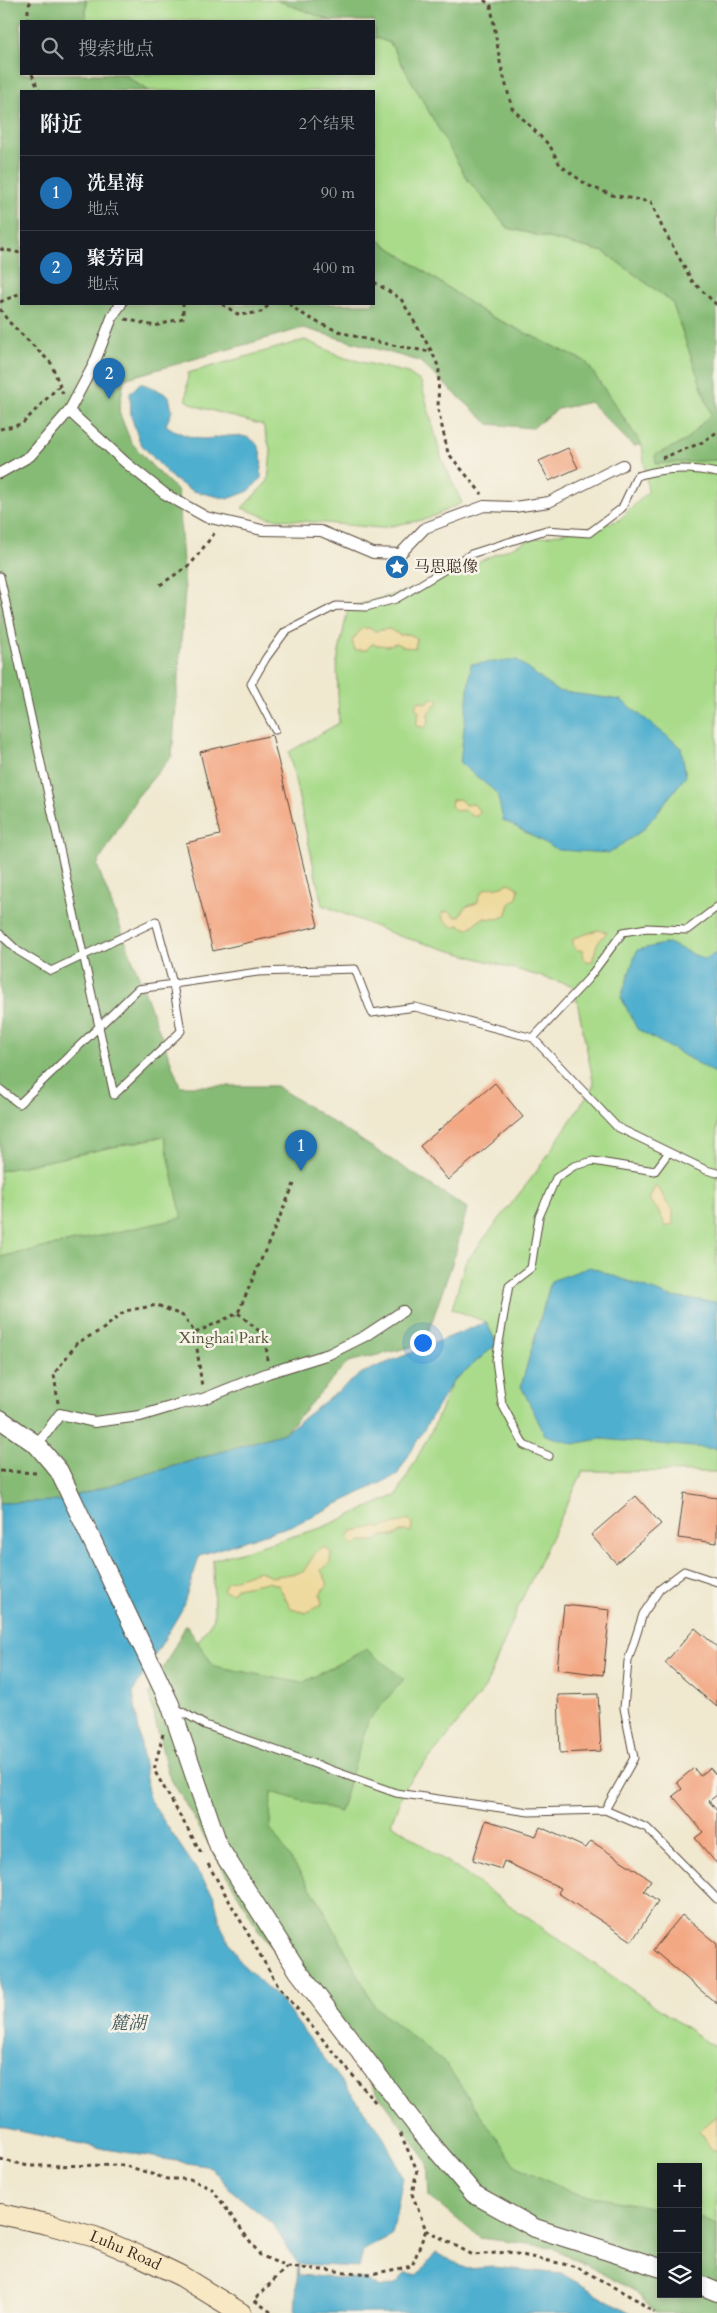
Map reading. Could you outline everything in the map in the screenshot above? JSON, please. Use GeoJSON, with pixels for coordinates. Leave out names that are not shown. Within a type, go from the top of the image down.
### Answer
{"type":"FeatureCollection","features":[{"type":"Feature","properties":{"kind":"main road","name":"Luhu Road"},"geometry":{"type":"LineString","coordinates":[[0,2214],[46,2224],[103,2240],[181,2276],[241,2313]]}},
{"type":"Feature","properties":{"kind":"street"},"geometry":{"type":"LineString","coordinates":[[0,473],[30,456],[70,411],[94,364],[113,316],[120,305]]}},
{"type":"Feature","properties":{"kind":"street"},"geometry":{"type":"LineString","coordinates":[[70,411],[126,463],[165,494],[206,517],[262,530],[321,531],[373,554],[400,554],[425,528],[484,506],[514,507],[550,502],[623,465]]}},
{"type":"Feature","properties":{"kind":"street"},"geometry":{"type":"LineString","coordinates":[[37,1445],[60,1414],[94,1422],[140,1416],[203,1399],[268,1373],[328,1354],[366,1336],[403,1311]]}},
{"type":"Feature","properties":{"kind":"street"},"geometry":{"type":"LineString","coordinates":[[0,1419],[37,1445],[59,1471],[170,1704],[219,1847],[298,1971],[422,2133],[474,2194],[535,2228],[657,2267]]}},
{"type":"Feature","properties":{"kind":"street"},"geometry":{"type":"LineString","coordinates":[[702,2286],[717,2292]]}},
{"type":"Feature","properties":{"kind":"lane"},"geometry":{"type":"LineString","coordinates":[[275,730],[250,684],[285,632],[336,606],[366,607],[396,599],[471,554],[546,530],[589,533],[622,508],[637,476],[659,469],[704,470],[717,473]]}},
{"type":"Feature","properties":{"kind":"lane"},"geometry":{"type":"LineString","coordinates":[[0,576],[84,956],[114,1095],[181,1031],[173,984],[156,921],[84,956],[50,972],[18,950],[0,934]]}},
{"type":"Feature","properties":{"kind":"lane"},"geometry":{"type":"LineString","coordinates":[[534,1038],[588,979],[623,932],[647,928],[687,930],[717,907]]}},
{"type":"Feature","properties":{"kind":"lane"},"geometry":{"type":"LineString","coordinates":[[0,1089],[19,1104],[138,989],[258,972],[355,969],[372,1013],[415,1007],[534,1038],[617,1127],[717,1173]]}},
{"type":"Feature","properties":{"kind":"lane"},"geometry":{"type":"LineString","coordinates":[[549,1456],[524,1445],[502,1404],[496,1360],[509,1285],[532,1268],[539,1217],[556,1178],[574,1166],[592,1161],[655,1171],[669,1152]]}},
{"type":"Feature","properties":{"kind":"lane"},"geometry":{"type":"LineString","coordinates":[[605,1810],[634,1758],[624,1708],[628,1661],[643,1614],[660,1589],[684,1571],[717,1582]]}},
{"type":"Feature","properties":{"kind":"lane"},"geometry":{"type":"LineString","coordinates":[[170,1704],[204,1725],[396,1793],[529,1812],[605,1810],[646,1828],[717,1899]]}},
{"type":"Feature","properties":{"kind":"path"},"geometry":{"type":"LineString","coordinates":[[28,20],[28,6],[32,0]]}},
{"type":"Feature","properties":{"kind":"path"},"geometry":{"type":"LineString","coordinates":[[484,0],[490,6],[500,62],[512,108],[550,146],[560,165],[587,185],[612,195],[651,202],[662,228],[692,281],[717,304]]}},
{"type":"Feature","properties":{"kind":"path"},"geometry":{"type":"LineString","coordinates":[[32,75],[39,90]]}},
{"type":"Feature","properties":{"kind":"path"},"geometry":{"type":"LineString","coordinates":[[0,249],[20,253]]}},
{"type":"Feature","properties":{"kind":"path"},"geometry":{"type":"LineString","coordinates":[[375,283],[401,300],[432,352],[439,368],[438,409],[448,453],[484,496],[484,506]]}},
{"type":"Feature","properties":{"kind":"path"},"geometry":{"type":"LineString","coordinates":[[0,302],[20,294]]}},
{"type":"Feature","properties":{"kind":"path"},"geometry":{"type":"LineString","coordinates":[[113,316],[155,326],[183,318],[183,305]]}},
{"type":"Feature","properties":{"kind":"path"},"geometry":{"type":"LineString","coordinates":[[224,305],[239,315],[261,312],[269,305]]}},
{"type":"Feature","properties":{"kind":"path"},"geometry":{"type":"LineString","coordinates":[[290,305],[304,316],[362,339],[432,352]]}},
{"type":"Feature","properties":{"kind":"path"},"geometry":{"type":"LineString","coordinates":[[0,310],[8,321],[51,363],[70,411]]}},
{"type":"Feature","properties":{"kind":"path"},"geometry":{"type":"LineString","coordinates":[[0,429],[22,424],[60,386]]}},
{"type":"Feature","properties":{"kind":"path"},"geometry":{"type":"LineString","coordinates":[[659,458],[701,443],[717,432]]}},
{"type":"Feature","properties":{"kind":"path"},"geometry":{"type":"LineString","coordinates":[[160,585],[191,564],[213,534],[228,522]]}},
{"type":"Feature","properties":{"kind":"path"},"geometry":{"type":"LineString","coordinates":[[195,1333],[238,1313],[294,1184]]}},
{"type":"Feature","properties":{"kind":"path"},"geometry":{"type":"LineString","coordinates":[[60,1414],[54,1374],[77,1343],[103,1329],[125,1311],[157,1305],[183,1316],[195,1333],[203,1399]]}},
{"type":"Feature","properties":{"kind":"path"},"geometry":{"type":"LineString","coordinates":[[238,1313],[266,1337],[268,1373]]}},
{"type":"Feature","properties":{"kind":"path"},"geometry":{"type":"LineString","coordinates":[[0,1471],[28,1474],[59,1471]]}},
{"type":"Feature","properties":{"kind":"path"},"geometry":{"type":"LineString","coordinates":[[163,1732],[154,1770],[278,1986],[379,2107]]}},
{"type":"Feature","properties":{"kind":"path"},"geometry":{"type":"LineString","coordinates":[[398,2128],[417,2170],[412,2194],[426,2230],[473,2255],[508,2252],[576,2267],[637,2300],[654,2313]]}},
{"type":"Feature","properties":{"kind":"path"},"geometry":{"type":"LineString","coordinates":[[0,2159],[28,2166],[124,2165],[167,2179],[190,2179],[212,2189],[260,2254],[287,2267],[371,2274],[412,2266],[426,2230]]}},
{"type":"Feature","properties":{"kind":"path"},"geometry":{"type":"LineString","coordinates":[[272,2313],[254,2300],[287,2267]]}},
{"type":"Feature","properties":{"kind":"green space","name":"Xinghai Park"},"geometry":{"type":"Polygon","coordinates":[[[0,0],[86,0],[86,20],[20,20],[20,75],[124,75],[147,90],[20,90],[20,305],[375,305],[375,238],[486,314],[586,362],[642,445],[633,446],[590,402],[558,409],[532,428],[489,424],[419,361],[303,328],[124,379],[119,412],[131,442],[178,491],[185,591],[172,756],[137,797],[97,865],[180,1086],[276,1086],[467,1208],[455,1255],[424,1344],[348,1362],[284,1433],[58,1501],[0,1503],[0,1257],[182,1218],[164,1136],[0,1171],[0,0]]]}},
{"type":"Feature","properties":{"kind":"green space"},"geometry":{"type":"Polygon","coordinates":[[[86,0],[276,0],[329,20],[86,20],[86,0]]]}},
{"type":"Feature","properties":{"kind":"green space"},"geometry":{"type":"Polygon","coordinates":[[[276,0],[717,0],[717,460],[656,464],[655,455],[685,441],[711,414],[672,302],[604,252],[508,228],[467,179],[390,43],[375,37],[375,20],[329,20],[276,0]]]}},
{"type":"Feature","properties":{"kind":"green space"},"geometry":{"type":"Polygon","coordinates":[[[375,37],[390,43],[467,179],[508,228],[604,252],[672,302],[711,414],[685,441],[717,460],[717,1472],[583,1471],[520,1603],[486,1686],[440,1746],[406,1785],[391,1823],[717,2049],[717,2284],[702,2278],[702,2163],[657,2163],[657,2263],[536,2218],[219,1847],[180,1669],[214,1618],[213,1560],[321,1528],[397,1495],[433,1428],[452,1382],[497,1344],[486,1322],[452,1309],[465,1263],[537,1171],[594,1085],[574,986],[399,936],[322,905],[289,752],[339,723],[337,662],[348,608],[417,588],[529,540],[618,521],[648,492],[642,445],[586,362],[486,314],[375,238],[375,90],[147,90],[124,75],[375,75],[375,37]]]}},
{"type":"Feature","properties":{"kind":"green space"},"geometry":{"type":"Polygon","coordinates":[[[305,340],[345,358],[408,373],[421,382],[442,460],[462,503],[427,519],[380,528],[269,518],[242,508],[268,481],[271,452],[263,425],[196,406],[186,400],[188,373],[305,340]]]}},
{"type":"Feature","properties":{"kind":"green space"},"geometry":{"type":"Polygon","coordinates":[[[165,1136],[182,1219],[0,1257],[0,1171],[165,1136]]]}},
{"type":"Feature","properties":{"kind":"green space"},"geometry":{"type":"Polygon","coordinates":[[[186,1625],[214,1666],[302,1683],[366,1649],[404,1679],[368,1721],[340,1812],[271,1792],[270,1828],[321,1904],[375,2007],[446,2064],[515,2165],[572,2193],[657,2208],[657,2298],[702,2298],[702,2219],[717,2225],[717,2313],[657,2313],[633,2290],[551,2247],[480,2238],[429,2196],[427,2161],[258,1929],[168,1774],[149,1695],[186,1625]]]}},
{"type":"Feature","properties":{"kind":"sand"},"geometry":{"type":"Polygon","coordinates":[[[362,628],[369,628],[375,631],[389,629],[400,635],[409,634],[417,638],[415,648],[403,647],[396,643],[387,646],[372,644],[366,650],[355,650],[352,641],[362,628]]]}},
{"type":"Feature","properties":{"kind":"sand"},"geometry":{"type":"Polygon","coordinates":[[[432,698],[439,701],[428,713],[429,722],[424,728],[416,725],[419,712],[415,707],[419,701],[426,703],[432,698]]]}},
{"type":"Feature","properties":{"kind":"sand"},"geometry":{"type":"Polygon","coordinates":[[[460,799],[465,805],[474,804],[480,812],[477,816],[472,816],[465,810],[456,811],[451,806],[452,800],[460,799]]]}},
{"type":"Feature","properties":{"kind":"sand"},"geometry":{"type":"Polygon","coordinates":[[[509,883],[519,889],[517,898],[510,904],[506,916],[497,919],[483,918],[468,929],[458,925],[453,927],[443,919],[442,913],[449,911],[456,917],[460,916],[465,907],[477,903],[486,889],[509,883]]]}},
{"type":"Feature","properties":{"kind":"sand"},"geometry":{"type":"Polygon","coordinates":[[[598,930],[607,932],[597,944],[592,962],[584,960],[583,951],[578,950],[572,944],[574,938],[598,930]]]}},
{"type":"Feature","properties":{"kind":"sand"},"geometry":{"type":"Polygon","coordinates":[[[655,1186],[673,1211],[673,1224],[666,1227],[658,1210],[649,1200],[655,1186]]]}},
{"type":"Feature","properties":{"kind":"sand"},"geometry":{"type":"Polygon","coordinates":[[[408,1519],[412,1523],[411,1532],[403,1531],[393,1536],[383,1536],[376,1541],[361,1541],[354,1546],[348,1539],[352,1531],[375,1527],[381,1528],[408,1519]]]}},
{"type":"Feature","properties":{"kind":"sand"},"geometry":{"type":"Polygon","coordinates":[[[325,1547],[331,1552],[330,1563],[321,1570],[328,1584],[320,1594],[322,1604],[306,1613],[291,1609],[278,1585],[267,1582],[236,1588],[232,1593],[223,1591],[227,1582],[259,1571],[271,1577],[303,1572],[316,1552],[325,1547]]]}},
{"type":"Feature","properties":{"kind":"sand"},"geometry":{"type":"Polygon","coordinates":[[[717,2116],[717,2151],[711,2149],[700,2130],[717,2116]]]}},
{"type":"Feature","properties":{"kind":"water"},"geometry":{"type":"Polygon","coordinates":[[[140,383],[169,396],[172,411],[166,425],[174,430],[202,439],[243,436],[256,443],[262,461],[261,478],[249,491],[228,499],[193,491],[173,479],[140,443],[131,416],[130,393],[140,383]]]}},
{"type":"Feature","properties":{"kind":"water"},"geometry":{"type":"Polygon","coordinates":[[[517,660],[557,691],[621,700],[681,747],[686,776],[643,830],[609,853],[558,850],[503,820],[497,793],[460,763],[471,664],[517,660]]]}},
{"type":"Feature","properties":{"kind":"water"},"geometry":{"type":"Polygon","coordinates":[[[668,943],[704,959],[717,953],[717,1074],[637,1029],[621,997],[637,950],[668,943]]]}},
{"type":"Feature","properties":{"kind":"water"},"geometry":{"type":"Polygon","coordinates":[[[590,1267],[671,1297],[717,1302],[717,1449],[601,1439],[573,1444],[545,1435],[521,1386],[551,1281],[590,1267]]]}},
{"type":"Feature","properties":{"kind":"water","name":"麓湖"},"geometry":{"type":"Polygon","coordinates":[[[486,1322],[497,1344],[452,1382],[397,1475],[296,1524],[200,1555],[181,1611],[133,1692],[149,1799],[214,1896],[221,1926],[239,1961],[280,2000],[382,2134],[403,2177],[392,2235],[363,2250],[359,2267],[299,2264],[298,2275],[366,2280],[380,2288],[395,2284],[405,2274],[418,2275],[436,2253],[467,2269],[494,2267],[562,2274],[631,2313],[295,2313],[298,2264],[273,2224],[232,2191],[211,2167],[106,2149],[0,2127],[0,1503],[58,1501],[284,1433],[362,1373],[486,1322]]]}},
{"type":"Feature","properties":{"kind":"building"},"geometry":{"type":"Polygon","coordinates":[[[568,448],[578,468],[549,481],[539,461],[568,448]]]}},
{"type":"Feature","properties":{"kind":"building"},"geometry":{"type":"Polygon","coordinates":[[[272,735],[318,926],[213,951],[186,843],[220,835],[200,752],[272,735]]]}},
{"type":"Feature","properties":{"kind":"building"},"geometry":{"type":"Polygon","coordinates":[[[495,1083],[523,1117],[448,1180],[420,1146],[495,1083]]]}},
{"type":"Feature","properties":{"kind":"building"},"geometry":{"type":"Polygon","coordinates":[[[684,1493],[717,1498],[717,1543],[678,1538],[684,1493]]]}},
{"type":"Feature","properties":{"kind":"building"},"geometry":{"type":"Polygon","coordinates":[[[636,1496],[661,1524],[616,1563],[591,1535],[636,1496]]]}},
{"type":"Feature","properties":{"kind":"building"},"geometry":{"type":"Polygon","coordinates":[[[564,1605],[610,1610],[603,1675],[557,1669],[564,1605]]]}},
{"type":"Feature","properties":{"kind":"building"},"geometry":{"type":"Polygon","coordinates":[[[695,1628],[717,1647],[717,1707],[665,1663],[695,1628]]]}},
{"type":"Feature","properties":{"kind":"building"},"geometry":{"type":"Polygon","coordinates":[[[598,1694],[601,1751],[560,1753],[558,1695],[598,1694]]]}},
{"type":"Feature","properties":{"kind":"building"},"geometry":{"type":"Polygon","coordinates":[[[694,1768],[700,1776],[710,1768],[717,1776],[717,1795],[709,1801],[717,1811],[717,1864],[695,1838],[703,1832],[673,1796],[682,1789],[677,1782],[694,1768]]]}},
{"type":"Feature","properties":{"kind":"building"},"geometry":{"type":"Polygon","coordinates":[[[486,1820],[536,1836],[540,1827],[586,1848],[591,1841],[651,1880],[644,1891],[658,1901],[632,1941],[558,1893],[561,1888],[504,1861],[501,1869],[473,1860],[486,1820]]]}},
{"type":"Feature","properties":{"kind":"building"},"geometry":{"type":"Polygon","coordinates":[[[682,1915],[717,1944],[717,2004],[653,1950],[682,1915]]]}},
{"type":"Feature","properties":{"kind":"place","name":"聚芳园"},"geometry":{"type":"Point","coordinates":[109,399]}},
{"type":"Feature","properties":{"kind":"place","name":"马思聪像"},"geometry":{"type":"Point","coordinates":[397,567]}},
{"type":"Feature","properties":{"kind":"place","name":"冼星海"},"geometry":{"type":"Point","coordinates":[301,1171]}}]}
